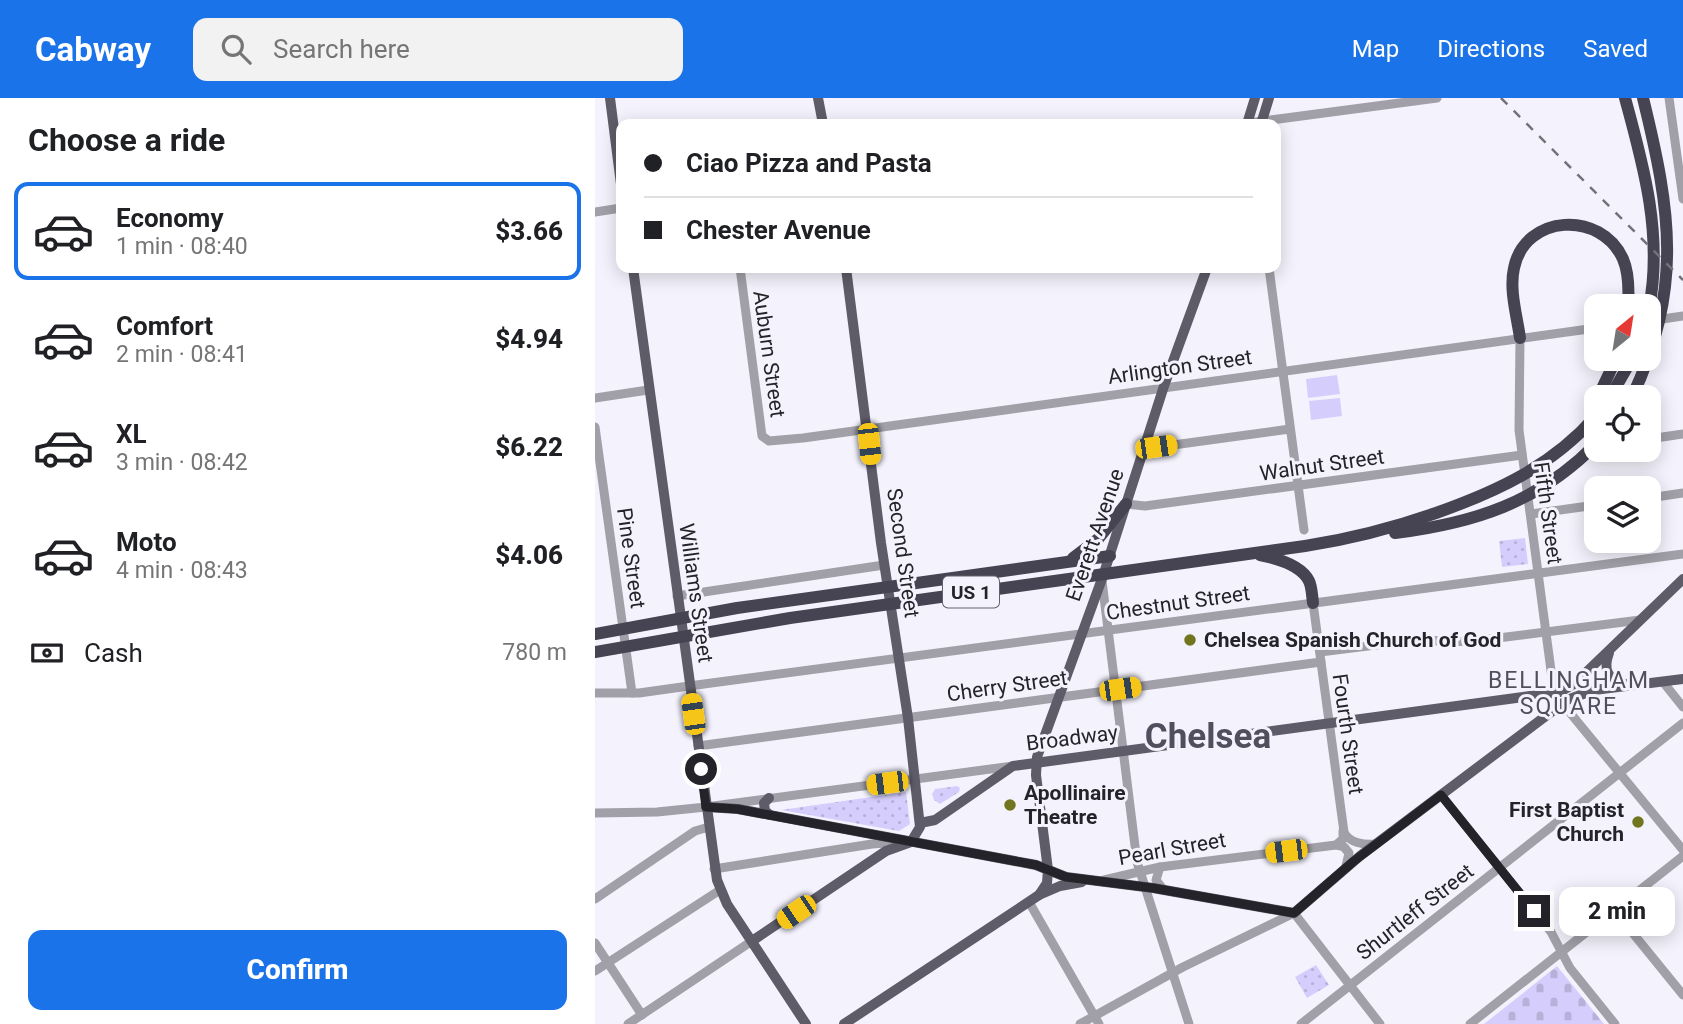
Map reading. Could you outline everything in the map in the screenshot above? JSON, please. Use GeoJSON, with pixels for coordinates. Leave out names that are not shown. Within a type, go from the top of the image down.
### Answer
{"type":"FeatureCollection","features":[{"type":"Feature","properties":{"kind":"highway"},"geometry":{"type":"LineString","coordinates":[[1626,98],[1643,166],[1653,223],[1654,268],[1651,294]]}},
{"type":"Feature","properties":{"kind":"highway"},"geometry":{"type":"LineString","coordinates":[[1638,385],[1661,330],[1668,301],[1672,262],[1668,202],[1643,98]]}},
{"type":"Feature","properties":{"kind":"highway"},"geometry":{"type":"LineString","coordinates":[[1520,338],[1513,284],[1516,261],[1535,235],[1549,227],[1567,223],[1580,224],[1595,229],[1611,240],[1626,270],[1627,294]]}},
{"type":"Feature","properties":{"kind":"highway"},"geometry":{"type":"LineString","coordinates":[[1578,435],[1584,424]]}},
{"type":"Feature","properties":{"kind":"highway","name":"US 1"},"geometry":{"type":"LineString","coordinates":[[595,652],[790,618],[1349,538],[1407,523],[1505,486],[1542,464],[1584,429]]}},
{"type":"Feature","properties":{"kind":"highway","name":"US 1"},"geometry":{"type":"LineString","coordinates":[[595,652],[809,615],[1440,527],[1478,518],[1509,506],[1543,488],[1584,455]]}},
{"type":"Feature","properties":{"kind":"highway"},"geometry":{"type":"LineString","coordinates":[[1053,564],[1074,558],[1086,550],[1098,540],[1126,504]]}},
{"type":"Feature","properties":{"kind":"highway"},"geometry":{"type":"LineString","coordinates":[[595,634],[696,615],[1110,555]]}},
{"type":"Feature","properties":{"kind":"highway"},"geometry":{"type":"LineString","coordinates":[[1235,555],[1264,555],[1299,571],[1310,581],[1313,603]]}},
{"type":"Feature","properties":{"kind":"main road"},"geometry":{"type":"LineString","coordinates":[[610,98],[616,145]]}},
{"type":"Feature","properties":{"kind":"main road"},"geometry":{"type":"LineString","coordinates":[[818,98],[822,119]]}},
{"type":"Feature","properties":{"kind":"main road"},"geometry":{"type":"LineString","coordinates":[[1249,119],[1255,98]]}},
{"type":"Feature","properties":{"kind":"main road"},"geometry":{"type":"LineString","coordinates":[[1262,119],[1269,98]]}},
{"type":"Feature","properties":{"kind":"main road","name":"Williams Street"},"geometry":{"type":"LineString","coordinates":[[633,273],[714,869],[720,890],[806,1024]]}},
{"type":"Feature","properties":{"kind":"main road","name":"Second Street"},"geometry":{"type":"LineString","coordinates":[[847,273],[920,823]]}},
{"type":"Feature","properties":{"kind":"main road","name":"Everett Avenue"},"geometry":{"type":"LineString","coordinates":[[1036,762],[1102,580],[1201,274]]}},
{"type":"Feature","properties":{"kind":"main road"},"geometry":{"type":"LineString","coordinates":[[1554,693],[1574,684],[1683,579]]}},
{"type":"Feature","properties":{"kind":"main road"},"geometry":{"type":"LineString","coordinates":[[1612,647],[1606,662],[1608,674],[1616,682],[1635,685]]}},
{"type":"Feature","properties":{"kind":"main road"},"geometry":{"type":"LineString","coordinates":[[706,807],[770,815],[1036,865],[1066,877],[1143,886],[1294,913],[1343,870],[1562,703],[1588,691],[1683,679]]}},
{"type":"Feature","properties":{"kind":"main road","name":"Broadway"},"geometry":{"type":"LineString","coordinates":[[1013,765],[1554,693]]}},
{"type":"Feature","properties":{"kind":"main road"},"geometry":{"type":"LineString","coordinates":[[1034,898],[1047,883],[1048,870],[1036,762]]}},
{"type":"Feature","properties":{"kind":"main road"},"geometry":{"type":"LineString","coordinates":[[752,942],[886,851],[911,842],[920,823],[935,820],[1013,765]]}},
{"type":"Feature","properties":{"kind":"main road"},"geometry":{"type":"LineString","coordinates":[[769,799],[764,803],[765,811],[770,815]]}},
{"type":"Feature","properties":{"kind":"main road","name":"Pearl Street"},"geometry":{"type":"LineString","coordinates":[[844,1024],[1034,898],[1066,885],[1099,881]]}},
{"type":"Feature","properties":{"kind":"street"},"geometry":{"type":"LineString","coordinates":[[1281,120],[1437,98]]}},
{"type":"Feature","properties":{"kind":"street"},"geometry":{"type":"LineString","coordinates":[[1669,98],[1683,199]]}},
{"type":"Feature","properties":{"kind":"street"},"geometry":{"type":"LineString","coordinates":[[595,212],[616,209]]}},
{"type":"Feature","properties":{"kind":"street","name":"Auburn Street"},"geometry":{"type":"LineString","coordinates":[[741,273],[762,436],[769,441]]}},
{"type":"Feature","properties":{"kind":"street"},"geometry":{"type":"LineString","coordinates":[[1270,273],[1304,530]]}},
{"type":"Feature","properties":{"kind":"street"},"geometry":{"type":"LineString","coordinates":[[1661,319],[1683,316]]}},
{"type":"Feature","properties":{"kind":"street","name":"Arlington Street"},"geometry":{"type":"LineString","coordinates":[[769,441],[803,439],[1164,386],[1584,330]]}},
{"type":"Feature","properties":{"kind":"street","name":"Fifth Street"},"geometry":{"type":"LineString","coordinates":[[1520,338],[1518,421],[1554,693]]}},
{"type":"Feature","properties":{"kind":"street"},"geometry":{"type":"LineString","coordinates":[[595,398],[648,390]]}},
{"type":"Feature","properties":{"kind":"street","name":"Pine Street"},"geometry":{"type":"LineString","coordinates":[[595,427],[632,693]]}},
{"type":"Feature","properties":{"kind":"street"},"geometry":{"type":"LineString","coordinates":[[1144,449],[1290,429]]}},
{"type":"Feature","properties":{"kind":"street"},"geometry":{"type":"LineString","coordinates":[[1661,437],[1683,434]]}},
{"type":"Feature","properties":{"kind":"street","name":"Walnut Street"},"geometry":{"type":"LineString","coordinates":[[1126,504],[1145,506],[1522,456]]}},
{"type":"Feature","properties":{"kind":"street"},"geometry":{"type":"LineString","coordinates":[[1661,496],[1683,493]]}},
{"type":"Feature","properties":{"kind":"street"},"geometry":{"type":"LineString","coordinates":[[1531,514],[1584,507]]}},
{"type":"Feature","properties":{"kind":"street","name":"Chestnut Street"},"geometry":{"type":"LineString","coordinates":[[595,693],[632,693],[689,687],[1683,554]]}},
{"type":"Feature","properties":{"kind":"street"},"geometry":{"type":"LineString","coordinates":[[677,596],[884,565]]}},
{"type":"Feature","properties":{"kind":"street"},"geometry":{"type":"LineString","coordinates":[[1102,580],[1140,872],[1189,1024]]}},
{"type":"Feature","properties":{"kind":"street","name":"Fourth Street"},"geometry":{"type":"LineString","coordinates":[[1313,603],[1343,830]]}},
{"type":"Feature","properties":{"kind":"street"},"geometry":{"type":"LineString","coordinates":[[1547,633],[1640,621]]}},
{"type":"Feature","properties":{"kind":"street","name":"Cherry Street"},"geometry":{"type":"LineString","coordinates":[[698,746],[1115,689],[1320,657],[1415,639],[1474,642],[1547,633]]}},
{"type":"Feature","properties":{"kind":"street"},"geometry":{"type":"LineString","coordinates":[[1663,682],[1683,707]]}},
{"type":"Feature","properties":{"kind":"street"},"geometry":{"type":"LineString","coordinates":[[1562,703],[1683,850]]}},
{"type":"Feature","properties":{"kind":"street","name":"Shurtleff Street"},"geometry":{"type":"LineString","coordinates":[[1301,1024],[1683,723]]}},
{"type":"Feature","properties":{"kind":"street","name":"Broadway"},"geometry":{"type":"LineString","coordinates":[[595,813],[657,812],[706,807],[1013,765]]}},
{"type":"Feature","properties":{"kind":"street"},"geometry":{"type":"LineString","coordinates":[[1441,795],[1554,936],[1570,968],[1615,1024]]}},
{"type":"Feature","properties":{"kind":"street"},"geometry":{"type":"LineString","coordinates":[[595,899],[695,831],[709,827]]}},
{"type":"Feature","properties":{"kind":"street"},"geometry":{"type":"LineString","coordinates":[[1343,830],[1346,836],[1355,841],[1377,844]]}},
{"type":"Feature","properties":{"kind":"street"},"geometry":{"type":"LineString","coordinates":[[1336,845],[1343,839],[1343,830]]}},
{"type":"Feature","properties":{"kind":"street"},"geometry":{"type":"LineString","coordinates":[[714,869],[872,844],[911,842]]}},
{"type":"Feature","properties":{"kind":"street"},"geometry":{"type":"LineString","coordinates":[[1336,845],[1344,847],[1350,854],[1343,870]]}},
{"type":"Feature","properties":{"kind":"street","name":"Pearl Street"},"geometry":{"type":"LineString","coordinates":[[1099,881],[1160,867],[1336,845]]}},
{"type":"Feature","properties":{"kind":"street"},"geometry":{"type":"LineString","coordinates":[[1470,1024],[1683,856]]}},
{"type":"Feature","properties":{"kind":"street"},"geometry":{"type":"LineString","coordinates":[[1160,867],[1155,877],[1163,890]]}},
{"type":"Feature","properties":{"kind":"street"},"geometry":{"type":"LineString","coordinates":[[595,971],[720,890]]}},
{"type":"Feature","properties":{"kind":"street"},"geometry":{"type":"LineString","coordinates":[[1034,898],[1096,1020]]}},
{"type":"Feature","properties":{"kind":"street"},"geometry":{"type":"LineString","coordinates":[[1614,911],[1683,995]]}},
{"type":"Feature","properties":{"kind":"street"},"geometry":{"type":"LineString","coordinates":[[1080,1024],[1096,1020],[1172,974],[1294,913],[1380,1024]]}},
{"type":"Feature","properties":{"kind":"street"},"geometry":{"type":"LineString","coordinates":[[628,1024],[752,942]]}},
{"type":"Feature","properties":{"kind":"street"},"geometry":{"type":"LineString","coordinates":[[595,943],[642,1015]]}},
{"type":"Feature","properties":{"kind":"green space"},"geometry":{"type":"Polygon","coordinates":[[[1337,375],[1340,394],[1308,398],[1306,379],[1337,375]]]}},
{"type":"Feature","properties":{"kind":"green space"},"geometry":{"type":"Polygon","coordinates":[[[1340,398],[1342,416],[1311,420],[1309,401],[1340,398]]]}},
{"type":"Feature","properties":{"kind":"green space"},"geometry":{"type":"Polygon","coordinates":[[[1525,538],[1528,564],[1502,567],[1499,541],[1525,538]]]}},
{"type":"Feature","properties":{"kind":"green space"},"geometry":{"type":"Polygon","coordinates":[[[957,786],[960,788],[959,792],[940,804],[934,800],[932,794],[935,789],[957,786]]]}},
{"type":"Feature","properties":{"kind":"green space"},"geometry":{"type":"Polygon","coordinates":[[[906,792],[910,824],[899,831],[781,810],[906,792]]]}},
{"type":"Feature","properties":{"kind":"green space"},"geometry":{"type":"Polygon","coordinates":[[[1316,965],[1329,985],[1307,998],[1295,977],[1316,965]]]}},
{"type":"Feature","properties":{"kind":"green space"},"geometry":{"type":"Polygon","coordinates":[[[1557,966],[1604,1024],[1484,1024],[1557,966]]]}},
{"type":"Feature","properties":{"kind":"railway"},"geometry":{"type":"LineString","coordinates":[[1501,98],[1683,280]]}},
{"type":"Feature","properties":{"kind":"place","name":"Chelsea Spanish Church of God"},"geometry":{"type":"Point","coordinates":[1190,640]}},
{"type":"Feature","properties":{"kind":"place","name":"Apollinaire Theatre"},"geometry":{"type":"Point","coordinates":[1010,805]}},
{"type":"Feature","properties":{"kind":"place","name":"First Baptist Church"},"geometry":{"type":"Point","coordinates":[1638,822]}},
{"type":"Feature","properties":{"kind":"district","name":"BELLINGHAM SQUARE"},"geometry":{"type":"Point","coordinates":[1569,693]}},
{"type":"Feature","properties":{"kind":"district","name":"Chelsea"},"geometry":{"type":"Point","coordinates":[1208,736]}},
{"type":"Feature","properties":{"kind":"route"},"geometry":{"type":"LineString","coordinates":[[701,769],[706,807],[737,809],[1036,865],[1066,877],[1153,888],[1294,913],[1354,861],[1441,795],[1534,911]]}}]}
